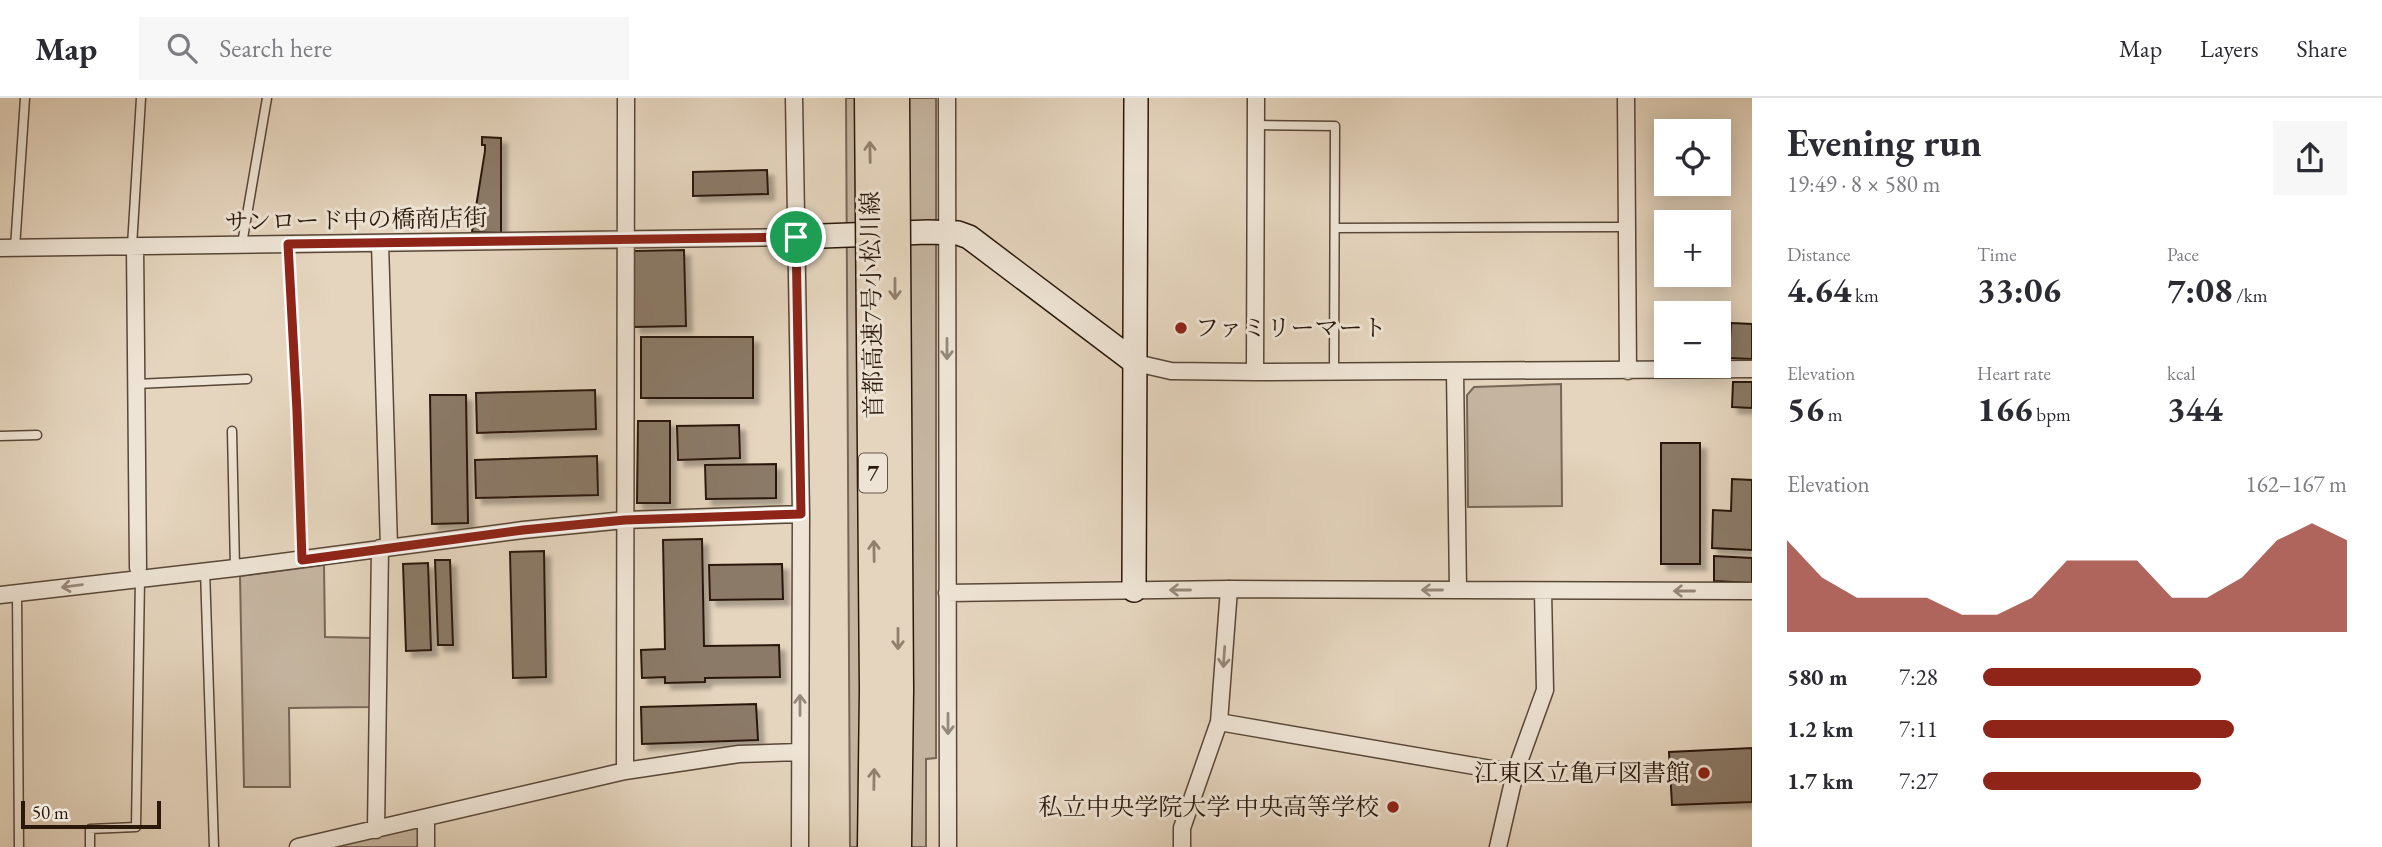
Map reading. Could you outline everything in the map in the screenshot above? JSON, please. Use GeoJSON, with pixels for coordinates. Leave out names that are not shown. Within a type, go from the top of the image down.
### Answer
{"type":"FeatureCollection","features":[{"type":"Feature","properties":{"kind":"highway","name":"首都高速7号小松川線"},"geometry":{"type":"LineString","coordinates":[[870,98],[875,690],[873,847]]}},
{"type":"Feature","properties":{"kind":"highway","name":"首都高速7号小松川線"},"geometry":{"type":"LineString","coordinates":[[894,98],[897,847]]}},
{"type":"Feature","properties":{"kind":"street"},"geometry":{"type":"LineString","coordinates":[[625,771],[626,98]]}},
{"type":"Feature","properties":{"kind":"street"},"geometry":{"type":"LineString","coordinates":[[794,98],[801,514],[800,847]]}},
{"type":"Feature","properties":{"kind":"street"},"geometry":{"type":"LineString","coordinates":[[947,98],[948,847]]}},
{"type":"Feature","properties":{"kind":"street"},"geometry":{"type":"LineString","coordinates":[[1133,590],[1136,98]]}},
{"type":"Feature","properties":{"kind":"street"},"geometry":{"type":"LineString","coordinates":[[1255,372],[1256,98]]}},
{"type":"Feature","properties":{"kind":"street"},"geometry":{"type":"LineString","coordinates":[[1626,98],[1629,370]]}},
{"type":"Feature","properties":{"kind":"street"},"geometry":{"type":"LineString","coordinates":[[796,237],[947,232],[969,237],[1136,363],[1171,371],[1752,369]]}},
{"type":"Feature","properties":{"kind":"street","name":"サンロード中の橋商店街"},"geometry":{"type":"LineString","coordinates":[[8,248],[796,237]]}},
{"type":"Feature","properties":{"kind":"street"},"geometry":{"type":"LineString","coordinates":[[376,830],[385,548],[380,243]]}},
{"type":"Feature","properties":{"kind":"street"},"geometry":{"type":"LineString","coordinates":[[134,246],[139,573]]}},
{"type":"Feature","properties":{"kind":"street"},"geometry":{"type":"LineString","coordinates":[[1455,371],[1458,590]]}},
{"type":"Feature","properties":{"kind":"street"},"geometry":{"type":"LineString","coordinates":[[0,595],[139,573],[235,568],[523,530],[625,520],[801,514]]}},
{"type":"Feature","properties":{"kind":"street"},"geometry":{"type":"LineString","coordinates":[[947,593],[1230,589],[1752,591]]}},
{"type":"Feature","properties":{"kind":"street"},"geometry":{"type":"LineString","coordinates":[[1182,847],[1182,828],[1219,722],[1230,589]]}},
{"type":"Feature","properties":{"kind":"street"},"geometry":{"type":"LineString","coordinates":[[1498,847],[1515,773],[1545,690],[1543,591]]}},
{"type":"Feature","properties":{"kind":"street"},"geometry":{"type":"LineString","coordinates":[[1219,722],[1515,773]]}},
{"type":"Feature","properties":{"kind":"street"},"geometry":{"type":"LineString","coordinates":[[298,847],[625,771],[739,754],[800,752]]}},
{"type":"Feature","properties":{"kind":"street"},"geometry":{"type":"LineString","coordinates":[[426,819],[426,847]]}},
{"type":"Feature","properties":{"kind":"lane"},"geometry":{"type":"LineString","coordinates":[[8,248],[25,98]]}},
{"type":"Feature","properties":{"kind":"lane"},"geometry":{"type":"LineString","coordinates":[[134,246],[141,98]]}},
{"type":"Feature","properties":{"kind":"lane"},"geometry":{"type":"LineString","coordinates":[[242,244],[267,98]]}},
{"type":"Feature","properties":{"kind":"lane"},"geometry":{"type":"LineString","coordinates":[[1256,125],[1335,125],[1334,372]]}},
{"type":"Feature","properties":{"kind":"lane"},"geometry":{"type":"LineString","coordinates":[[1335,228],[1627,227]]}},
{"type":"Feature","properties":{"kind":"lane"},"geometry":{"type":"LineString","coordinates":[[288,244],[302,560]]}},
{"type":"Feature","properties":{"kind":"lane"},"geometry":{"type":"LineString","coordinates":[[136,384],[247,379]]}},
{"type":"Feature","properties":{"kind":"lane"},"geometry":{"type":"LineString","coordinates":[[232,431],[235,568]]}},
{"type":"Feature","properties":{"kind":"lane"},"geometry":{"type":"LineString","coordinates":[[0,436],[37,435]]}},
{"type":"Feature","properties":{"kind":"lane"},"geometry":{"type":"LineString","coordinates":[[205,570],[214,847]]}},
{"type":"Feature","properties":{"kind":"lane"},"geometry":{"type":"LineString","coordinates":[[90,847],[90,829],[136,827],[139,573]]}},
{"type":"Feature","properties":{"kind":"lane"},"geometry":{"type":"LineString","coordinates":[[17,593],[19,847]]}},
{"type":"Feature","properties":{"kind":"shaded area"},"geometry":{"type":"Polygon","coordinates":[[[846,98],[936,98],[936,758],[926,759],[926,847],[850,847],[846,98]]]}},
{"type":"Feature","properties":{"kind":"shaded area"},"geometry":{"type":"Polygon","coordinates":[[[1561,384],[1562,506],[1468,507],[1467,395],[1474,387],[1561,384]]]}},
{"type":"Feature","properties":{"kind":"shaded area"},"geometry":{"type":"Polygon","coordinates":[[[324,565],[325,637],[371,638],[370,707],[289,708],[290,787],[244,787],[240,576],[324,565]]]}},
{"type":"Feature","properties":{"kind":"shaded area"},"geometry":{"type":"Polygon","coordinates":[[[414,826],[421,830],[421,847],[322,847],[414,826]]]}},
{"type":"Feature","properties":{"kind":"building"},"geometry":{"type":"Polygon","coordinates":[[[482,137],[501,138],[501,233],[472,232],[485,151],[482,137]]]}},
{"type":"Feature","properties":{"kind":"building"},"geometry":{"type":"Polygon","coordinates":[[[767,170],[768,194],[693,196],[693,172],[767,170]]]}},
{"type":"Feature","properties":{"kind":"building"},"geometry":{"type":"Polygon","coordinates":[[[684,250],[686,326],[634,327],[633,251],[684,250]]]}},
{"type":"Feature","properties":{"kind":"building"},"geometry":{"type":"Polygon","coordinates":[[[1731,323],[1752,324],[1752,359],[1731,358],[1731,323]]]}},
{"type":"Feature","properties":{"kind":"building"},"geometry":{"type":"Polygon","coordinates":[[[641,337],[753,337],[753,398],[641,398],[641,337]]]}},
{"type":"Feature","properties":{"kind":"building"},"geometry":{"type":"Polygon","coordinates":[[[1733,382],[1752,382],[1752,408],[1732,407],[1733,382]]]}},
{"type":"Feature","properties":{"kind":"building"},"geometry":{"type":"Polygon","coordinates":[[[595,390],[596,429],[477,433],[476,393],[595,390]]]}},
{"type":"Feature","properties":{"kind":"building"},"geometry":{"type":"Polygon","coordinates":[[[430,395],[466,395],[468,523],[432,524],[430,395]]]}},
{"type":"Feature","properties":{"kind":"building"},"geometry":{"type":"Polygon","coordinates":[[[638,421],[670,421],[670,503],[637,503],[638,421]]]}},
{"type":"Feature","properties":{"kind":"building"},"geometry":{"type":"Polygon","coordinates":[[[739,425],[740,458],[678,460],[677,426],[739,425]]]}},
{"type":"Feature","properties":{"kind":"building"},"geometry":{"type":"Polygon","coordinates":[[[1661,443],[1700,443],[1700,564],[1661,564],[1661,443]]]}},
{"type":"Feature","properties":{"kind":"building"},"geometry":{"type":"Polygon","coordinates":[[[597,456],[598,495],[476,498],[475,460],[597,456]]]}},
{"type":"Feature","properties":{"kind":"building"},"geometry":{"type":"Polygon","coordinates":[[[776,464],[776,498],[706,499],[705,465],[776,464]]]}},
{"type":"Feature","properties":{"kind":"building"},"geometry":{"type":"Polygon","coordinates":[[[1732,479],[1752,480],[1752,550],[1712,548],[1713,510],[1731,511],[1732,479]]]}},
{"type":"Feature","properties":{"kind":"building"},"geometry":{"type":"Polygon","coordinates":[[[702,539],[704,646],[779,645],[780,677],[705,678],[705,682],[665,683],[665,677],[642,678],[641,650],[665,649],[663,540],[702,539]]]}},
{"type":"Feature","properties":{"kind":"building"},"geometry":{"type":"Polygon","coordinates":[[[544,551],[546,677],[513,678],[510,552],[544,551]]]}},
{"type":"Feature","properties":{"kind":"building"},"geometry":{"type":"Polygon","coordinates":[[[1714,556],[1752,558],[1752,583],[1714,581],[1714,556]]]}},
{"type":"Feature","properties":{"kind":"building"},"geometry":{"type":"Polygon","coordinates":[[[435,560],[450,560],[453,645],[438,645],[435,560]]]}},
{"type":"Feature","properties":{"kind":"building"},"geometry":{"type":"Polygon","coordinates":[[[428,563],[431,650],[406,651],[403,564],[428,563]]]}},
{"type":"Feature","properties":{"kind":"building"},"geometry":{"type":"Polygon","coordinates":[[[782,564],[783,599],[710,600],[709,565],[782,564]]]}},
{"type":"Feature","properties":{"kind":"building"},"geometry":{"type":"Polygon","coordinates":[[[756,704],[758,740],[642,744],[641,707],[756,704]]]}},
{"type":"Feature","properties":{"kind":"building"},"geometry":{"type":"Polygon","coordinates":[[[1752,748],[1752,802],[1672,805],[1669,752],[1752,748]]]}},
{"type":"Feature","properties":{"kind":"place","name":"ファミリーマート"},"geometry":{"type":"Point","coordinates":[1181,328]}},
{"type":"Feature","properties":{"kind":"place","name":"江東区立亀戸図書館"},"geometry":{"type":"Point","coordinates":[1704,773]}},
{"type":"Feature","properties":{"kind":"place","name":"私立中央学院大学 中央高等学校"},"geometry":{"type":"Point","coordinates":[1393,807]}},
{"type":"Feature","properties":{"kind":"route"},"geometry":{"type":"LineString","coordinates":[[796,237],[801,514],[625,520],[523,530],[302,560],[288,244],[796,237]]}}]}
